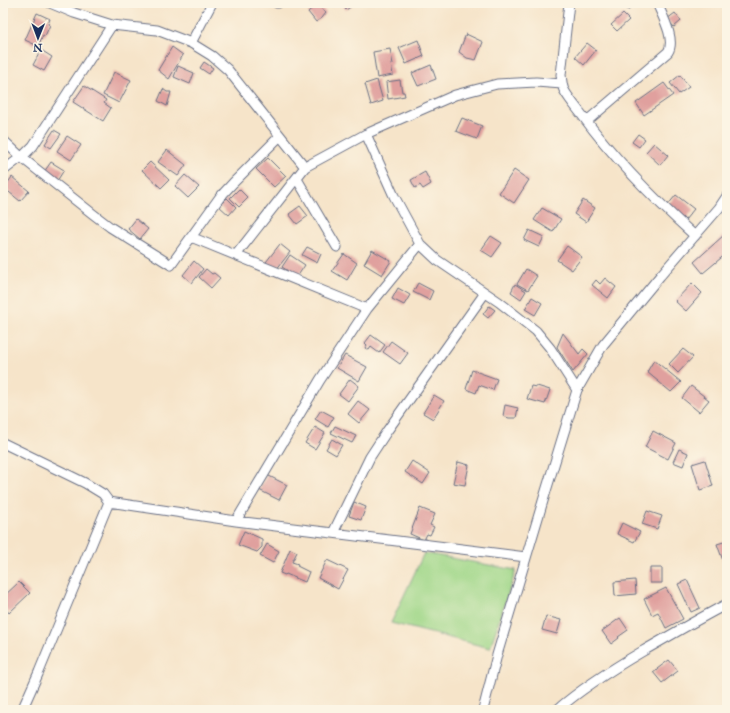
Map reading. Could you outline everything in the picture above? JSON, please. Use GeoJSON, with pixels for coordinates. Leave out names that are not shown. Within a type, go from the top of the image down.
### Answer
{"type":"FeatureCollection","features":[{"type":"Feature","properties":{"kind":"street"},"geometry":{"type":"LineString","coordinates":[[50,3],[74,13],[112,25],[157,30],[191,43],[212,56],[228,70],[305,167]]}},
{"type":"Feature","properties":{"kind":"street"},"geometry":{"type":"LineString","coordinates":[[191,43],[212,3]]}},
{"type":"Feature","properties":{"kind":"street"},"geometry":{"type":"LineString","coordinates":[[570,3],[561,76],[564,90],[614,156],[662,206],[695,236]]}},
{"type":"Feature","properties":{"kind":"street"},"geometry":{"type":"LineString","coordinates":[[586,121],[668,52],[671,44],[670,36],[657,3]]}},
{"type":"Feature","properties":{"kind":"street"},"geometry":{"type":"LineString","coordinates":[[3,171],[33,146],[40,137],[112,25]]}},
{"type":"Feature","properties":{"kind":"street"},"geometry":{"type":"LineString","coordinates":[[236,255],[305,167],[366,134],[455,95],[497,84],[536,82],[562,84]]}},
{"type":"Feature","properties":{"kind":"street"},"geometry":{"type":"LineString","coordinates":[[366,134],[394,196],[420,244],[437,260],[499,302],[536,331],[550,348],[578,390]]}},
{"type":"Feature","properties":{"kind":"street"},"geometry":{"type":"LineString","coordinates":[[3,140],[21,157],[110,227],[171,265],[220,197],[280,136]]}},
{"type":"Feature","properties":{"kind":"street"},"geometry":{"type":"LineString","coordinates":[[297,179],[337,247]]}},
{"type":"Feature","properties":{"kind":"street"},"geometry":{"type":"LineString","coordinates":[[483,710],[497,655],[526,557],[578,390],[603,345],[719,208],[727,196]]}},
{"type":"Feature","properties":{"kind":"street"},"geometry":{"type":"LineString","coordinates":[[192,237],[367,309]]}},
{"type":"Feature","properties":{"kind":"street"},"geometry":{"type":"LineString","coordinates":[[236,521],[320,380],[367,309],[420,244]]}},
{"type":"Feature","properties":{"kind":"street"},"geometry":{"type":"LineString","coordinates":[[333,533],[370,457],[386,431],[485,292]]}},
{"type":"Feature","properties":{"kind":"street"},"geometry":{"type":"LineString","coordinates":[[3,443],[86,482],[103,494],[109,502],[236,521],[526,557]]}},
{"type":"Feature","properties":{"kind":"street"},"geometry":{"type":"LineString","coordinates":[[22,710],[109,502]]}},
{"type":"Feature","properties":{"kind":"street"},"geometry":{"type":"LineString","coordinates":[[557,710],[566,701],[618,666],[698,619],[727,604]]}},
{"type":"Feature","properties":{"kind":"green space"},"geometry":{"type":"Polygon","coordinates":[[[424,553],[516,570],[490,648],[391,623],[424,553]]]}},
{"type":"Feature","properties":{"kind":"building"},"geometry":{"type":"Polygon","coordinates":[[[318,3],[326,13],[316,22],[308,12],[318,3]]]}},
{"type":"Feature","properties":{"kind":"building"},"geometry":{"type":"Polygon","coordinates":[[[342,3],[356,3],[346,10],[342,3]]]}},
{"type":"Feature","properties":{"kind":"building"},"geometry":{"type":"Polygon","coordinates":[[[620,3],[631,3],[629,10],[619,6],[620,3]]]}},
{"type":"Feature","properties":{"kind":"building"},"geometry":{"type":"Polygon","coordinates":[[[37,13],[50,19],[48,24],[50,25],[38,46],[25,40],[37,13]]]}},
{"type":"Feature","properties":{"kind":"building"},"geometry":{"type":"Polygon","coordinates":[[[675,13],[681,21],[674,27],[667,19],[675,13]]]}},
{"type":"Feature","properties":{"kind":"building"},"geometry":{"type":"Polygon","coordinates":[[[623,14],[629,20],[617,31],[611,25],[623,14]]]}},
{"type":"Feature","properties":{"kind":"building"},"geometry":{"type":"Polygon","coordinates":[[[466,34],[483,42],[476,60],[467,58],[459,52],[466,34]]]}},
{"type":"Feature","properties":{"kind":"building"},"geometry":{"type":"Polygon","coordinates":[[[418,40],[424,56],[406,64],[399,48],[418,40]]]}},
{"type":"Feature","properties":{"kind":"building"},"geometry":{"type":"Polygon","coordinates":[[[587,43],[596,50],[584,65],[575,57],[587,43]]]}},
{"type":"Feature","properties":{"kind":"building"},"geometry":{"type":"Polygon","coordinates":[[[172,47],[183,55],[169,79],[158,70],[172,47]]]}},
{"type":"Feature","properties":{"kind":"building"},"geometry":{"type":"Polygon","coordinates":[[[390,49],[393,64],[391,64],[393,75],[377,78],[373,52],[390,49]]]}},
{"type":"Feature","properties":{"kind":"building"},"geometry":{"type":"Polygon","coordinates":[[[41,50],[52,57],[44,71],[33,65],[41,50]]]}},
{"type":"Feature","properties":{"kind":"building"},"geometry":{"type":"Polygon","coordinates":[[[204,62],[213,68],[209,74],[200,68],[204,62]]]}},
{"type":"Feature","properties":{"kind":"building"},"geometry":{"type":"Polygon","coordinates":[[[431,65],[436,79],[418,86],[412,73],[431,65]]]}},
{"type":"Feature","properties":{"kind":"building"},"geometry":{"type":"Polygon","coordinates":[[[178,66],[194,73],[190,84],[174,77],[178,66]]]}},
{"type":"Feature","properties":{"kind":"building"},"geometry":{"type":"Polygon","coordinates":[[[114,72],[131,80],[119,103],[103,95],[114,72]]]}},
{"type":"Feature","properties":{"kind":"building"},"geometry":{"type":"Polygon","coordinates":[[[680,75],[689,87],[679,94],[670,83],[680,75]]]}},
{"type":"Feature","properties":{"kind":"building"},"geometry":{"type":"Polygon","coordinates":[[[377,80],[383,101],[371,105],[365,84],[377,80]]]}},
{"type":"Feature","properties":{"kind":"building"},"geometry":{"type":"Polygon","coordinates":[[[400,80],[402,92],[404,92],[405,96],[388,99],[386,82],[400,80]]]}},
{"type":"Feature","properties":{"kind":"building"},"geometry":{"type":"Polygon","coordinates":[[[664,83],[673,95],[644,115],[636,103],[664,83]]]}},
{"type":"Feature","properties":{"kind":"building"},"geometry":{"type":"Polygon","coordinates":[[[84,86],[106,100],[104,103],[111,108],[103,121],[73,102],[84,86]]]}},
{"type":"Feature","properties":{"kind":"building"},"geometry":{"type":"Polygon","coordinates":[[[163,89],[167,92],[171,92],[167,106],[158,101],[163,89]]]}},
{"type":"Feature","properties":{"kind":"building"},"geometry":{"type":"Polygon","coordinates":[[[462,118],[482,126],[477,139],[456,131],[462,118]]]}},
{"type":"Feature","properties":{"kind":"building"},"geometry":{"type":"Polygon","coordinates":[[[54,130],[61,134],[51,148],[45,144],[54,130]]]}},
{"type":"Feature","properties":{"kind":"building"},"geometry":{"type":"Polygon","coordinates":[[[638,134],[645,139],[639,147],[632,142],[638,134]]]}},
{"type":"Feature","properties":{"kind":"building"},"geometry":{"type":"Polygon","coordinates":[[[67,136],[81,145],[71,160],[57,151],[67,136]]]}},
{"type":"Feature","properties":{"kind":"building"},"geometry":{"type":"Polygon","coordinates":[[[654,143],[668,155],[660,165],[646,152],[654,143]]]}},
{"type":"Feature","properties":{"kind":"building"},"geometry":{"type":"Polygon","coordinates":[[[167,150],[186,165],[178,176],[158,162],[167,150]]]}},
{"type":"Feature","properties":{"kind":"building"},"geometry":{"type":"Polygon","coordinates":[[[268,158],[286,176],[274,187],[256,169],[268,158]]]}},
{"type":"Feature","properties":{"kind":"building"},"geometry":{"type":"Polygon","coordinates":[[[51,162],[64,170],[57,181],[44,172],[51,162]]]}},
{"type":"Feature","properties":{"kind":"building"},"geometry":{"type":"Polygon","coordinates":[[[150,162],[169,180],[161,188],[142,170],[150,162]]]}},
{"type":"Feature","properties":{"kind":"building"},"geometry":{"type":"Polygon","coordinates":[[[514,170],[529,180],[514,203],[499,193],[514,170]]]}},
{"type":"Feature","properties":{"kind":"building"},"geometry":{"type":"Polygon","coordinates":[[[425,172],[431,184],[423,189],[420,185],[415,188],[411,180],[425,172]]]}},
{"type":"Feature","properties":{"kind":"building"},"geometry":{"type":"Polygon","coordinates":[[[185,175],[199,187],[188,198],[175,186],[185,175]]]}},
{"type":"Feature","properties":{"kind":"building"},"geometry":{"type":"Polygon","coordinates":[[[12,177],[29,191],[20,201],[4,188],[12,177]]]}},
{"type":"Feature","properties":{"kind":"building"},"geometry":{"type":"Polygon","coordinates":[[[239,189],[248,198],[239,207],[230,198],[239,189]]]}},
{"type":"Feature","properties":{"kind":"building"},"geometry":{"type":"Polygon","coordinates":[[[676,195],[694,209],[685,220],[667,206],[676,195]]]}},
{"type":"Feature","properties":{"kind":"building"},"geometry":{"type":"Polygon","coordinates":[[[227,198],[236,207],[229,215],[219,206],[227,198]]]}},
{"type":"Feature","properties":{"kind":"building"},"geometry":{"type":"Polygon","coordinates":[[[583,200],[595,208],[586,222],[574,214],[583,200]]]}},
{"type":"Feature","properties":{"kind":"building"},"geometry":{"type":"Polygon","coordinates":[[[300,206],[308,216],[297,224],[289,214],[300,206]]]}},
{"type":"Feature","properties":{"kind":"building"},"geometry":{"type":"Polygon","coordinates":[[[542,208],[561,219],[553,232],[534,220],[542,208]]]}},
{"type":"Feature","properties":{"kind":"building"},"geometry":{"type":"Polygon","coordinates":[[[136,219],[148,229],[140,239],[128,229],[136,219]]]}},
{"type":"Feature","properties":{"kind":"building"},"geometry":{"type":"Polygon","coordinates":[[[529,230],[544,237],[539,247],[524,240],[529,230]]]}},
{"type":"Feature","properties":{"kind":"building"},"geometry":{"type":"Polygon","coordinates":[[[724,235],[727,238],[727,253],[703,273],[694,262],[724,235]]]}},
{"type":"Feature","properties":{"kind":"building"},"geometry":{"type":"Polygon","coordinates":[[[491,236],[502,243],[492,257],[481,250],[491,236]]]}},
{"type":"Feature","properties":{"kind":"building"},"geometry":{"type":"Polygon","coordinates":[[[280,244],[290,252],[276,270],[266,262],[280,244]]]}},
{"type":"Feature","properties":{"kind":"building"},"geometry":{"type":"Polygon","coordinates":[[[567,246],[582,257],[572,270],[557,260],[567,246]]]}},
{"type":"Feature","properties":{"kind":"building"},"geometry":{"type":"Polygon","coordinates":[[[307,247],[321,254],[317,263],[302,255],[307,247]]]}},
{"type":"Feature","properties":{"kind":"building"},"geometry":{"type":"Polygon","coordinates":[[[372,250],[391,261],[382,275],[364,264],[372,250]]]}},
{"type":"Feature","properties":{"kind":"building"},"geometry":{"type":"Polygon","coordinates":[[[344,254],[357,263],[347,280],[332,271],[344,254]]]}},
{"type":"Feature","properties":{"kind":"building"},"geometry":{"type":"Polygon","coordinates":[[[290,255],[305,265],[297,277],[282,267],[290,255]]]}},
{"type":"Feature","properties":{"kind":"building"},"geometry":{"type":"Polygon","coordinates":[[[194,261],[203,269],[192,283],[183,275],[194,261]]]}},
{"type":"Feature","properties":{"kind":"building"},"geometry":{"type":"Polygon","coordinates":[[[206,269],[220,278],[211,288],[199,277],[206,269]]]}},
{"type":"Feature","properties":{"kind":"building"},"geometry":{"type":"Polygon","coordinates":[[[526,269],[537,276],[528,290],[517,284],[526,269]]]}},
{"type":"Feature","properties":{"kind":"building"},"geometry":{"type":"Polygon","coordinates":[[[605,278],[616,287],[608,298],[592,285],[596,280],[600,284],[605,278]]]}},
{"type":"Feature","properties":{"kind":"building"},"geometry":{"type":"Polygon","coordinates":[[[418,283],[433,291],[429,300],[413,292],[418,283]]]}},
{"type":"Feature","properties":{"kind":"building"},"geometry":{"type":"Polygon","coordinates":[[[692,283],[702,293],[686,311],[675,301],[692,283]]]}},
{"type":"Feature","properties":{"kind":"building"},"geometry":{"type":"Polygon","coordinates":[[[515,284],[526,291],[521,299],[511,292],[515,284]]]}},
{"type":"Feature","properties":{"kind":"building"},"geometry":{"type":"Polygon","coordinates":[[[398,288],[410,295],[404,305],[392,299],[398,288]]]}},
{"type":"Feature","properties":{"kind":"building"},"geometry":{"type":"Polygon","coordinates":[[[532,297],[542,303],[535,315],[525,309],[532,297]]]}},
{"type":"Feature","properties":{"kind":"building"},"geometry":{"type":"Polygon","coordinates":[[[489,306],[495,310],[488,318],[483,314],[489,306]]]}},
{"type":"Feature","properties":{"kind":"building"},"geometry":{"type":"Polygon","coordinates":[[[563,333],[579,354],[583,349],[588,354],[573,372],[557,347],[563,333]]]}},
{"type":"Feature","properties":{"kind":"building"},"geometry":{"type":"Polygon","coordinates":[[[371,335],[385,345],[379,353],[371,347],[369,350],[365,348],[367,345],[365,343],[371,335]]]}},
{"type":"Feature","properties":{"kind":"building"},"geometry":{"type":"Polygon","coordinates":[[[391,341],[408,353],[400,364],[383,352],[391,341]]]}},
{"type":"Feature","properties":{"kind":"building"},"geometry":{"type":"Polygon","coordinates":[[[683,349],[693,357],[678,373],[669,364],[683,349]]]}},
{"type":"Feature","properties":{"kind":"building"},"geometry":{"type":"Polygon","coordinates":[[[345,355],[367,367],[359,381],[337,368],[345,355]]]}},
{"type":"Feature","properties":{"kind":"building"},"geometry":{"type":"Polygon","coordinates":[[[654,360],[681,382],[671,392],[647,372],[654,360]]]}},
{"type":"Feature","properties":{"kind":"building"},"geometry":{"type":"Polygon","coordinates":[[[472,370],[497,379],[493,390],[479,385],[476,393],[466,389],[472,370]]]}},
{"type":"Feature","properties":{"kind":"building"},"geometry":{"type":"Polygon","coordinates":[[[350,379],[359,386],[348,401],[339,394],[350,379]]]}},
{"type":"Feature","properties":{"kind":"building"},"geometry":{"type":"Polygon","coordinates":[[[531,386],[537,386],[550,390],[545,404],[527,399],[531,386]]]}},
{"type":"Feature","properties":{"kind":"building"},"geometry":{"type":"Polygon","coordinates":[[[691,386],[709,400],[699,412],[682,398],[691,386]]]}},
{"type":"Feature","properties":{"kind":"building"},"geometry":{"type":"Polygon","coordinates":[[[434,395],[444,401],[433,419],[423,413],[434,395]]]}},
{"type":"Feature","properties":{"kind":"building"},"geometry":{"type":"Polygon","coordinates":[[[358,401],[370,410],[359,423],[348,414],[358,401]]]}},
{"type":"Feature","properties":{"kind":"building"},"geometry":{"type":"Polygon","coordinates":[[[505,405],[518,408],[516,418],[503,416],[505,405]]]}},
{"type":"Feature","properties":{"kind":"building"},"geometry":{"type":"Polygon","coordinates":[[[321,410],[334,417],[328,427],[315,419],[321,410]]]}},
{"type":"Feature","properties":{"kind":"building"},"geometry":{"type":"Polygon","coordinates":[[[335,426],[356,436],[352,443],[331,433],[335,426]]]}},
{"type":"Feature","properties":{"kind":"building"},"geometry":{"type":"Polygon","coordinates":[[[315,427],[325,433],[315,449],[305,443],[315,427]]]}},
{"type":"Feature","properties":{"kind":"building"},"geometry":{"type":"Polygon","coordinates":[[[653,431],[676,443],[668,459],[645,447],[653,431]]]}},
{"type":"Feature","properties":{"kind":"building"},"geometry":{"type":"Polygon","coordinates":[[[332,439],[342,445],[336,455],[326,449],[332,439]]]}},
{"type":"Feature","properties":{"kind":"building"},"geometry":{"type":"Polygon","coordinates":[[[679,449],[688,453],[683,466],[673,462],[679,449]]]}},
{"type":"Feature","properties":{"kind":"building"},"geometry":{"type":"Polygon","coordinates":[[[705,460],[713,486],[700,490],[692,464],[705,460]]]}},
{"type":"Feature","properties":{"kind":"building"},"geometry":{"type":"Polygon","coordinates":[[[412,461],[430,473],[423,484],[405,472],[412,461]]]}},
{"type":"Feature","properties":{"kind":"building"},"geometry":{"type":"Polygon","coordinates":[[[458,462],[469,465],[465,485],[453,483],[458,462]]]}},
{"type":"Feature","properties":{"kind":"building"},"geometry":{"type":"Polygon","coordinates":[[[267,475],[287,485],[279,500],[259,490],[267,475]]]}},
{"type":"Feature","properties":{"kind":"building"},"geometry":{"type":"Polygon","coordinates":[[[354,502],[366,507],[361,520],[349,516],[354,502]]]}},
{"type":"Feature","properties":{"kind":"building"},"geometry":{"type":"Polygon","coordinates":[[[420,508],[435,514],[430,525],[434,527],[430,535],[427,534],[424,540],[410,534],[420,508]]]}},
{"type":"Feature","properties":{"kind":"building"},"geometry":{"type":"Polygon","coordinates":[[[647,511],[662,516],[657,529],[642,524],[647,511]]]}},
{"type":"Feature","properties":{"kind":"building"},"geometry":{"type":"Polygon","coordinates":[[[622,523],[640,532],[634,542],[617,534],[622,523]]]}},
{"type":"Feature","properties":{"kind":"building"},"geometry":{"type":"Polygon","coordinates":[[[244,531],[262,539],[262,547],[257,552],[238,545],[244,531]]]}},
{"type":"Feature","properties":{"kind":"building"},"geometry":{"type":"Polygon","coordinates":[[[727,541],[727,568],[726,569],[717,544],[727,541]]]}},
{"type":"Feature","properties":{"kind":"building"},"geometry":{"type":"Polygon","coordinates":[[[267,544],[279,551],[273,563],[260,556],[267,544]]]}},
{"type":"Feature","properties":{"kind":"building"},"geometry":{"type":"Polygon","coordinates":[[[290,549],[297,552],[292,562],[298,564],[297,566],[309,572],[305,582],[280,573],[290,549]]]}},
{"type":"Feature","properties":{"kind":"building"},"geometry":{"type":"Polygon","coordinates":[[[327,560],[348,570],[338,589],[318,578],[327,560]]]}},
{"type":"Feature","properties":{"kind":"building"},"geometry":{"type":"Polygon","coordinates":[[[650,568],[662,568],[662,583],[650,583],[650,568]]]}},
{"type":"Feature","properties":{"kind":"building"},"geometry":{"type":"Polygon","coordinates":[[[635,580],[636,594],[615,596],[614,582],[635,580]]]}},
{"type":"Feature","properties":{"kind":"building"},"geometry":{"type":"Polygon","coordinates":[[[687,580],[700,608],[691,612],[678,584],[687,580]]]}},
{"type":"Feature","properties":{"kind":"building"},"geometry":{"type":"Polygon","coordinates":[[[19,582],[30,593],[9,613],[3,606],[3,597],[19,582]]]}},
{"type":"Feature","properties":{"kind":"building"},"geometry":{"type":"Polygon","coordinates":[[[666,588],[683,619],[666,628],[658,612],[652,615],[644,599],[666,588]]]}},
{"type":"Feature","properties":{"kind":"building"},"geometry":{"type":"Polygon","coordinates":[[[546,616],[561,620],[557,634],[542,630],[546,616]]]}},
{"type":"Feature","properties":{"kind":"building"},"geometry":{"type":"Polygon","coordinates":[[[620,618],[628,630],[611,644],[602,631],[620,618]]]}},
{"type":"Feature","properties":{"kind":"building"},"geometry":{"type":"Polygon","coordinates":[[[669,660],[678,671],[662,683],[653,672],[669,660]]]}}]}
